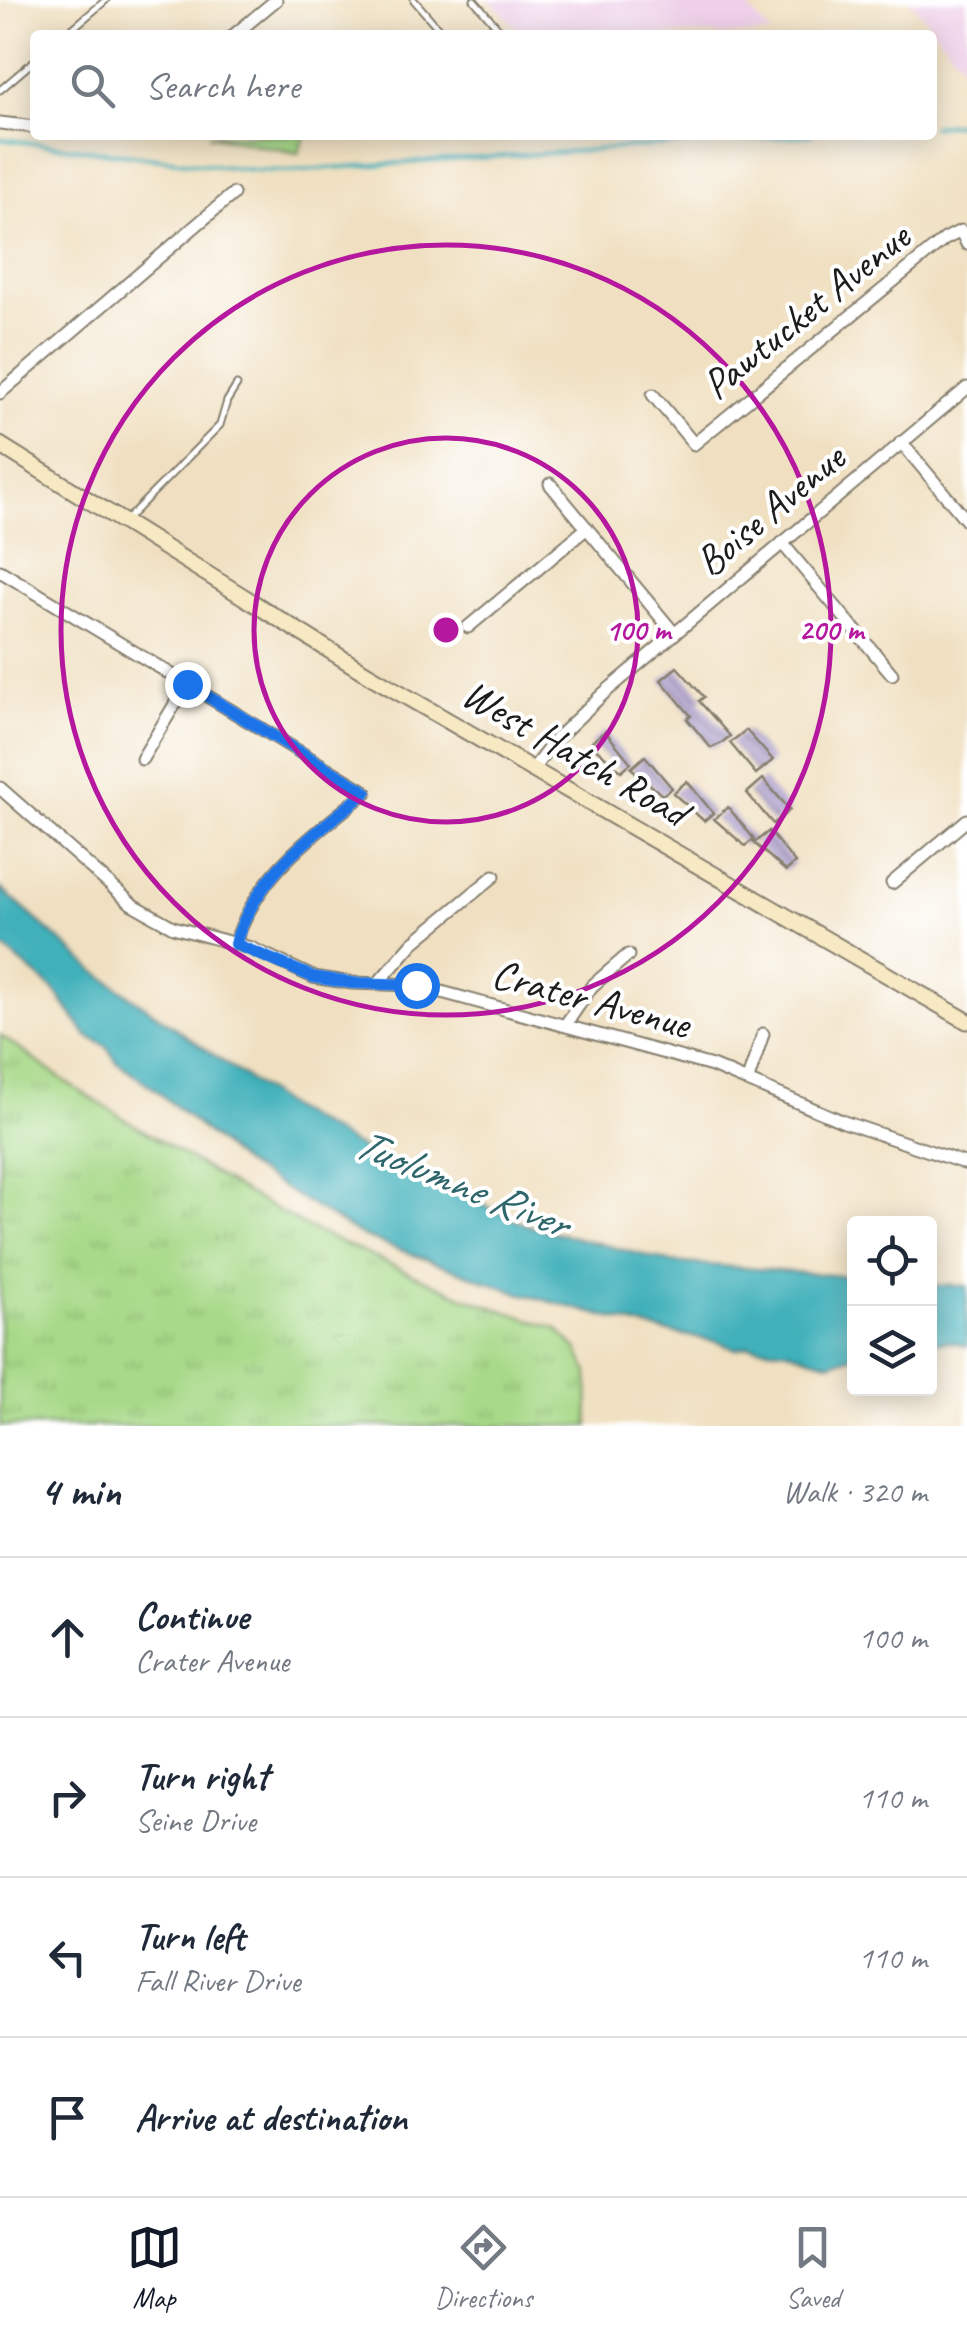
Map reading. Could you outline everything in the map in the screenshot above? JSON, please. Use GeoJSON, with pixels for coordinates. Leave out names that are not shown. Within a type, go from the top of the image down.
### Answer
{"type":"FeatureCollection","features":[{"type":"Feature","properties":{"kind":"main road","name":"West Hatch Road"},"geometry":{"type":"LineString","coordinates":[[0,444],[369,675],[967,1021]]}},
{"type":"Feature","properties":{"kind":"street"},"geometry":{"type":"LineString","coordinates":[[240,30],[276,0]]}},
{"type":"Feature","properties":{"kind":"street"},"geometry":{"type":"LineString","coordinates":[[0,123],[30,127]]}},
{"type":"Feature","properties":{"kind":"street"},"geometry":{"type":"LineString","coordinates":[[0,393],[233,194]]}},
{"type":"Feature","properties":{"kind":"street","name":"Pawtucket Avenue"},"geometry":{"type":"LineString","coordinates":[[653,395],[694,444],[929,251],[964,238]]}},
{"type":"Feature","properties":{"kind":"street","name":"Boise Avenue"},"geometry":{"type":"LineString","coordinates":[[534,769],[578,717],[967,388]]}},
{"type":"Feature","properties":{"kind":"street"},"geometry":{"type":"LineString","coordinates":[[901,442],[967,522]]}},
{"type":"Feature","properties":{"kind":"street"},"geometry":{"type":"LineString","coordinates":[[550,484],[674,633]]}},
{"type":"Feature","properties":{"kind":"street"},"geometry":{"type":"LineString","coordinates":[[468,627],[587,528]]}},
{"type":"Feature","properties":{"kind":"street"},"geometry":{"type":"LineString","coordinates":[[782,543],[892,674]]}},
{"type":"Feature","properties":{"kind":"street"},"geometry":{"type":"LineString","coordinates":[[0,571],[366,792],[275,870],[252,902],[235,944]]}},
{"type":"Feature","properties":{"kind":"street"},"geometry":{"type":"LineString","coordinates":[[142,760],[187,684]]}},
{"type":"Feature","properties":{"kind":"street","name":"Crater Avenue"},"geometry":{"type":"LineString","coordinates":[[0,788],[142,911],[173,927],[235,944],[313,977],[416,985],[566,1024],[748,1079],[844,1122],[967,1164]]}},
{"type":"Feature","properties":{"kind":"street"},"geometry":{"type":"LineString","coordinates":[[892,883],[967,820]]}},
{"type":"Feature","properties":{"kind":"street"},"geometry":{"type":"LineString","coordinates":[[379,982],[414,942],[494,876]]}},
{"type":"Feature","properties":{"kind":"street"},"geometry":{"type":"LineString","coordinates":[[566,1024],[592,986],[628,955]]}},
{"type":"Feature","properties":{"kind":"street"},"geometry":{"type":"LineString","coordinates":[[748,1079],[763,1034]]}},
{"type":"Feature","properties":{"kind":"lane"},"geometry":{"type":"LineString","coordinates":[[71,30],[106,0]]}},
{"type":"Feature","properties":{"kind":"lane"},"geometry":{"type":"LineString","coordinates":[[414,0],[440,30]]}},
{"type":"Feature","properties":{"kind":"lane"},"geometry":{"type":"LineString","coordinates":[[474,0],[500,30]]}},
{"type":"Feature","properties":{"kind":"lane"},"geometry":{"type":"LineString","coordinates":[[0,90],[30,64]]}},
{"type":"Feature","properties":{"kind":"lane"},"geometry":{"type":"LineString","coordinates":[[125,522],[220,424],[237,385]]}},
{"type":"Feature","properties":{"kind":"shaded area"},"geometry":{"type":"Polygon","coordinates":[[[490,0],[754,0],[748,7],[768,30],[518,30],[490,0]]]}},
{"type":"Feature","properties":{"kind":"shaded area"},"geometry":{"type":"Polygon","coordinates":[[[910,0],[967,0],[967,71],[937,30],[910,0]]]}},
{"type":"Feature","properties":{"kind":"green space"},"geometry":{"type":"Polygon","coordinates":[[[233,140],[304,140],[298,153],[233,140]]]}},
{"type":"Feature","properties":{"kind":"green space"},"geometry":{"type":"Polygon","coordinates":[[[0,1035],[70,1085],[312,1230],[474,1301],[556,1328],[577,1349],[588,1372],[589,1426],[0,1426],[0,1035]]]}},
{"type":"Feature","properties":{"kind":"water"},"geometry":{"type":"Polygon","coordinates":[[[0,888],[95,971],[289,1108],[371,1154],[530,1226],[671,1262],[847,1276],[847,1358],[830,1363],[788,1350],[749,1346],[736,1349],[648,1328],[519,1293],[362,1236],[242,1163],[117,1062],[106,1046],[87,1036],[55,991],[0,945],[0,888]]]}},
{"type":"Feature","properties":{"kind":"water"},"geometry":{"type":"Polygon","coordinates":[[[937,1285],[967,1286],[967,1346],[937,1342],[937,1285]]]}},
{"type":"Feature","properties":{"kind":"building"},"geometry":{"type":"Polygon","coordinates":[[[677,667],[704,697],[699,701],[730,736],[720,744],[711,748],[661,680],[677,667]]]}},
{"type":"Feature","properties":{"kind":"building"},"geometry":{"type":"Polygon","coordinates":[[[746,730],[773,760],[756,774],[730,743],[746,730]]]}},
{"type":"Feature","properties":{"kind":"building"},"geometry":{"type":"Polygon","coordinates":[[[605,731],[631,763],[621,771],[590,743],[605,731]]]}},
{"type":"Feature","properties":{"kind":"building"},"geometry":{"type":"Polygon","coordinates":[[[645,756],[672,788],[662,795],[631,768],[645,756]]]}},
{"type":"Feature","properties":{"kind":"building"},"geometry":{"type":"Polygon","coordinates":[[[763,779],[790,810],[773,824],[747,793],[763,779]]]}},
{"type":"Feature","properties":{"kind":"building"},"geometry":{"type":"Polygon","coordinates":[[[687,781],[713,813],[704,821],[673,793],[687,781]]]}},
{"type":"Feature","properties":{"kind":"building"},"geometry":{"type":"Polygon","coordinates":[[[728,807],[754,839],[745,846],[714,819],[728,807]]]}},
{"type":"Feature","properties":{"kind":"building"},"geometry":{"type":"Polygon","coordinates":[[[769,831],[795,863],[786,871],[754,843],[769,831]]]}},
{"type":"Feature","properties":{"kind":"waterway"},"geometry":{"type":"LineString","coordinates":[[937,126],[967,123]]}},
{"type":"Feature","properties":{"kind":"waterway"},"geometry":{"type":"LineString","coordinates":[[0,139],[288,171],[738,140]]}},
{"type":"Feature","properties":{"kind":"route"},"geometry":{"type":"LineString","coordinates":[[187,684],[366,792],[275,870],[252,902],[235,944],[313,977],[416,985]]}},
{"type":"Feature","properties":{"kind":"water label","name":"Tuolumne River"},"geometry":{"type":"Point","coordinates":[461,1183]}}]}
